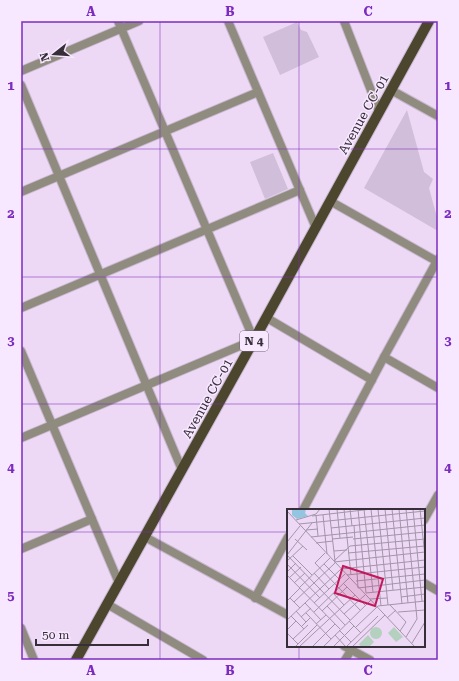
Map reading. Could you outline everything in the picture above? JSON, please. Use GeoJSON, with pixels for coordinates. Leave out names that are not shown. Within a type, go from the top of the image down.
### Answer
{"type":"FeatureCollection","features":[{"type":"Feature","properties":{"kind":"main road","name":"Avenue CC-01"},"geometry":{"type":"LineString","coordinates":[[76,660],[429,21]]}},
{"type":"Feature","properties":{"kind":"street"},"geometry":{"type":"LineString","coordinates":[[21,71],[120,25],[139,21]]}},
{"type":"Feature","properties":{"kind":"street"},"geometry":{"type":"LineString","coordinates":[[228,21],[316,228]]}},
{"type":"Feature","properties":{"kind":"street"},"geometry":{"type":"LineString","coordinates":[[344,21],[379,111]]}},
{"type":"Feature","properties":{"kind":"street"},"geometry":{"type":"LineString","coordinates":[[21,438],[254,340],[120,25]]}},
{"type":"Feature","properties":{"kind":"street"},"geometry":{"type":"LineString","coordinates":[[21,85],[182,470]]}},
{"type":"Feature","properties":{"kind":"street"},"geometry":{"type":"LineString","coordinates":[[391,90],[438,116]]}},
{"type":"Feature","properties":{"kind":"street"},"geometry":{"type":"LineString","coordinates":[[21,192],[258,92]]}},
{"type":"Feature","properties":{"kind":"street"},"geometry":{"type":"LineString","coordinates":[[21,308],[300,190]]}},
{"type":"Feature","properties":{"kind":"street"},"geometry":{"type":"LineString","coordinates":[[304,509],[384,357],[438,261],[330,201]]}},
{"type":"Feature","properties":{"kind":"street"},"geometry":{"type":"LineString","coordinates":[[266,318],[372,380]]}},
{"type":"Feature","properties":{"kind":"street"},"geometry":{"type":"LineString","coordinates":[[21,351],[119,583]]}},
{"type":"Feature","properties":{"kind":"street"},"geometry":{"type":"LineString","coordinates":[[384,357],[438,388]]}},
{"type":"Feature","properties":{"kind":"street"},"geometry":{"type":"LineString","coordinates":[[425,518],[438,495]]}},
{"type":"Feature","properties":{"kind":"street"},"geometry":{"type":"LineString","coordinates":[[21,549],[92,519]]}},
{"type":"Feature","properties":{"kind":"street"},"geometry":{"type":"LineString","coordinates":[[144,537],[287,615]]}},
{"type":"Feature","properties":{"kind":"street"},"geometry":{"type":"LineString","coordinates":[[256,598],[287,540]]}},
{"type":"Feature","properties":{"kind":"street"},"geometry":{"type":"LineString","coordinates":[[425,584],[438,591]]}},
{"type":"Feature","properties":{"kind":"street"},"geometry":{"type":"LineString","coordinates":[[107,604],[203,660]]}},
{"type":"Feature","properties":{"kind":"street"},"geometry":{"type":"LineString","coordinates":[[21,628],[34,660]]}},
{"type":"Feature","properties":{"kind":"street"},"geometry":{"type":"LineString","coordinates":[[345,660],[349,647],[370,660]]}},
{"type":"Feature","properties":{"kind":"building"},"geometry":{"type":"Polygon","coordinates":[[[297,22],[301,30],[307,32],[319,57],[280,75],[263,37],[297,22]]]}},
{"type":"Feature","properties":{"kind":"building"},"geometry":{"type":"Polygon","coordinates":[[[407,110],[424,172],[433,179],[429,188],[438,221],[438,231],[364,188],[407,110]]]}},
{"type":"Feature","properties":{"kind":"building"},"geometry":{"type":"Polygon","coordinates":[[[273,153],[288,189],[265,199],[250,162],[273,153]]]}}]}
